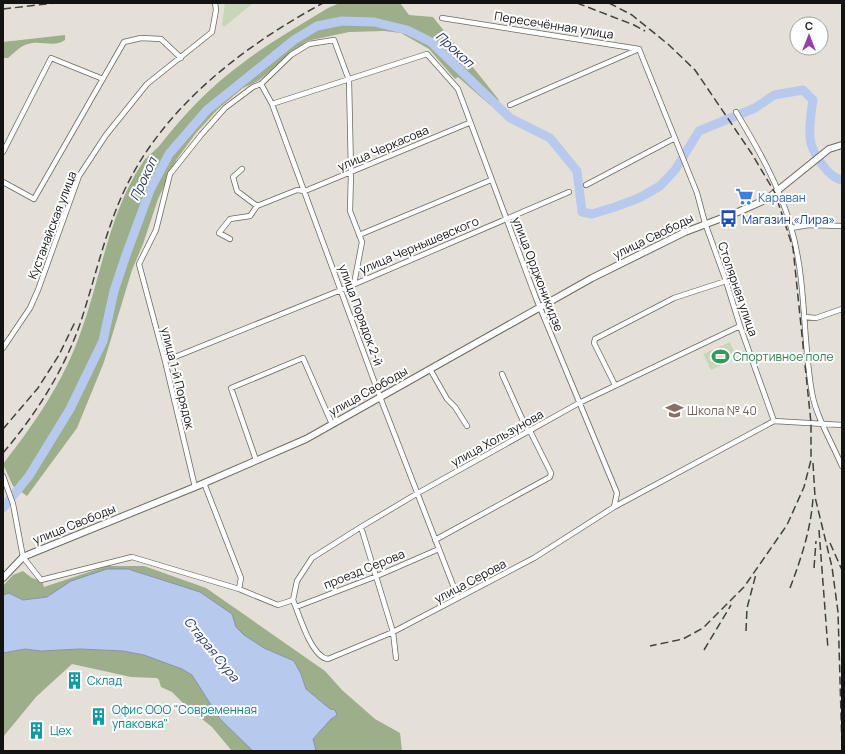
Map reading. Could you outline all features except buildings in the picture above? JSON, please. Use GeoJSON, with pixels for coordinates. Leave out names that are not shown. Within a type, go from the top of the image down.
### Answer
{"type":"FeatureCollection","features":[{"type":"Feature","properties":{"kind":"main road","name":"улица Свободы"},"geometry":{"type":"LineString","coordinates":[[4,577],[23,557],[204,483],[306,439],[592,278],[705,223],[738,212],[767,199],[829,148],[842,145]]}},
{"type":"Feature","properties":{"kind":"street","name":"Кустанайская улица"},"geometry":{"type":"LineString","coordinates":[[3,348],[30,308],[38,290],[47,267],[61,221],[79,176],[106,135],[147,84],[212,32],[216,10],[215,3]]}},
{"type":"Feature","properties":{"kind":"street","name":"Пересечённая улица"},"geometry":{"type":"LineString","coordinates":[[442,18],[639,49]]}},
{"type":"Feature","properties":{"kind":"street","name":"Кустанайская улица"},"geometry":{"type":"LineString","coordinates":[[3,182],[34,199],[124,42],[141,38],[161,39],[181,58]]}},
{"type":"Feature","properties":{"kind":"street"},"geometry":{"type":"LineString","coordinates":[[262,84],[291,55],[309,44],[334,40],[349,80],[351,172],[350,210],[362,242],[354,284]]}},
{"type":"Feature","properties":{"kind":"street"},"geometry":{"type":"LineString","coordinates":[[510,105],[639,49],[675,138],[586,185]]}},
{"type":"Feature","properties":{"kind":"street","name":"улица Орджоникидзе"},"geometry":{"type":"LineString","coordinates":[[349,80],[427,54],[458,89],[469,122],[540,307],[617,494],[614,507]]}},
{"type":"Feature","properties":{"kind":"street"},"geometry":{"type":"LineString","coordinates":[[3,152],[51,58],[103,79]]}},
{"type":"Feature","properties":{"kind":"street"},"geometry":{"type":"LineString","coordinates":[[272,104],[349,80]]}},
{"type":"Feature","properties":{"kind":"street","name":"улица Порядок 2-й"},"geometry":{"type":"LineString","coordinates":[[262,84],[272,104],[380,397],[458,598]]}},
{"type":"Feature","properties":{"kind":"street","name":"улица 1-й Порядок"},"geometry":{"type":"LineString","coordinates":[[194,487],[165,361],[138,264],[156,230],[170,174],[180,160],[225,108],[253,87],[262,84]]}},
{"type":"Feature","properties":{"kind":"street"},"geometry":{"type":"LineString","coordinates":[[736,112],[778,191],[791,228],[796,251],[805,317],[812,393],[823,423],[842,466]]}},
{"type":"Feature","properties":{"kind":"street","name":"улица Черкасова"},"geometry":{"type":"LineString","coordinates":[[230,239],[219,233],[230,219],[250,216],[257,206],[297,190],[305,191],[469,122]]}},
{"type":"Feature","properties":{"kind":"street","name":"Столярная улица"},"geometry":{"type":"LineString","coordinates":[[675,138],[683,162],[697,193],[705,223],[774,421]]}},
{"type":"Feature","properties":{"kind":"street"},"geometry":{"type":"LineString","coordinates":[[242,169],[233,177],[237,191],[257,206]]}},
{"type":"Feature","properties":{"kind":"street"},"geometry":{"type":"LineString","coordinates":[[359,235],[491,180]]}},
{"type":"Feature","properties":{"kind":"street","name":"улица Чернышевского"},"geometry":{"type":"LineString","coordinates":[[165,361],[341,290],[569,192]]}},
{"type":"Feature","properties":{"kind":"street"},"geometry":{"type":"LineString","coordinates":[[791,228],[809,225],[842,226]]}},
{"type":"Feature","properties":{"kind":"street"},"geometry":{"type":"LineString","coordinates":[[615,385],[594,342],[595,339],[674,298],[726,281]]}},
{"type":"Feature","properties":{"kind":"street"},"geometry":{"type":"LineString","coordinates":[[805,317],[816,318],[842,309]]}},
{"type":"Feature","properties":{"kind":"street","name":"улица Хользунова"},"geometry":{"type":"LineString","coordinates":[[293,600],[297,581],[312,558],[361,526],[579,403],[740,326]]}},
{"type":"Feature","properties":{"kind":"street"},"geometry":{"type":"LineString","coordinates":[[256,460],[231,388],[303,358],[332,424]]}},
{"type":"Feature","properties":{"kind":"street"},"geometry":{"type":"LineString","coordinates":[[430,369],[447,399],[455,407],[467,426]]}},
{"type":"Feature","properties":{"kind":"street"},"geometry":{"type":"LineString","coordinates":[[435,540],[551,476],[502,374]]}},
{"type":"Feature","properties":{"kind":"street"},"geometry":{"type":"LineString","coordinates":[[774,421],[842,425]]}},
{"type":"Feature","properties":{"kind":"street","name":"улица Серова"},"geometry":{"type":"LineString","coordinates":[[296,607],[306,634],[320,657],[328,659],[393,632],[458,598],[544,552],[614,507],[774,421]]}},
{"type":"Feature","properties":{"kind":"street"},"geometry":{"type":"LineString","coordinates":[[3,476],[12,504],[23,557],[41,580],[132,557],[239,589],[278,605],[293,600],[296,607]]}},
{"type":"Feature","properties":{"kind":"street"},"geometry":{"type":"LineString","coordinates":[[204,483],[241,578],[239,589]]}},
{"type":"Feature","properties":{"kind":"street"},"geometry":{"type":"LineString","coordinates":[[361,526],[393,632],[396,658]]}},
{"type":"Feature","properties":{"kind":"street","name":"проезд Серова"},"geometry":{"type":"LineString","coordinates":[[296,607],[377,576],[439,549]]}},
{"type":"Feature","properties":{"kind":"green space"},"geometry":{"type":"Polygon","coordinates":[[[225,3],[253,3],[224,27],[222,25],[225,3]]]}},
{"type":"Feature","properties":{"kind":"green space"},"geometry":{"type":"Polygon","coordinates":[[[340,3],[400,3],[409,15],[433,17],[499,100],[490,105],[458,77],[455,79],[429,49],[401,33],[384,31],[349,32],[307,41],[258,81],[243,88],[218,109],[196,133],[177,159],[158,199],[143,244],[132,270],[104,362],[77,428],[27,496],[13,486],[3,464],[36,419],[56,387],[72,354],[87,315],[106,247],[121,203],[143,162],[199,100],[232,71],[274,41],[328,8],[340,3]]]}},
{"type":"Feature","properties":{"kind":"green space"},"geometry":{"type":"Polygon","coordinates":[[[65,35],[65,40],[61,42],[52,44],[28,44],[20,48],[8,58],[3,58],[3,42],[65,35]]]}},
{"type":"Feature","properties":{"kind":"green space","name":"Спортивное поле"},"geometry":{"type":"Polygon","coordinates":[[[730,342],[737,358],[711,370],[703,354],[730,342]]]}},
{"type":"Feature","properties":{"kind":"green space"},"geometry":{"type":"Polygon","coordinates":[[[107,566],[144,566],[206,588],[325,671],[342,690],[375,719],[400,733],[402,751],[316,751],[313,739],[336,715],[335,710],[330,709],[306,689],[301,674],[294,661],[264,648],[244,635],[236,627],[232,614],[200,592],[128,569],[107,569],[71,581],[47,597],[23,600],[9,593],[3,595],[3,586],[13,575],[23,571],[32,578],[42,581],[44,587],[107,566]]]}},
{"type":"Feature","properties":{"kind":"green space"},"geometry":{"type":"Polygon","coordinates":[[[25,649],[41,651],[80,649],[123,651],[144,655],[182,669],[192,675],[220,719],[253,751],[232,751],[212,727],[188,708],[172,692],[161,687],[157,678],[131,677],[72,664],[36,697],[3,737],[3,653],[25,649]]]}},
{"type":"Feature","properties":{"kind":"water","name":"Старая Сура"},"geometry":{"type":"Polygon","coordinates":[[[107,569],[128,569],[200,592],[232,614],[236,627],[244,635],[264,648],[294,661],[301,674],[306,689],[330,709],[335,710],[337,715],[331,719],[313,739],[316,751],[253,751],[220,719],[192,675],[182,669],[144,655],[123,651],[80,649],[41,651],[25,649],[3,653],[3,595],[9,593],[23,600],[47,597],[71,581],[107,569]]]}},
{"type":"Feature","properties":{"kind":"waterway","name":"Прокоп"},"geometry":{"type":"LineString","coordinates":[[3,508],[29,476],[70,409],[103,341],[114,291],[126,255],[150,190],[169,154],[207,110],[294,40],[317,26],[342,21],[374,22],[407,30],[431,42],[510,118],[550,138],[577,171],[582,212],[592,214],[639,198],[660,186],[675,170],[699,131],[755,108],[774,95],[803,90],[813,100],[810,119],[810,138],[813,150],[826,169],[831,174],[842,180]]}},
{"type":"Feature","properties":{"kind":"railway"},"geometry":{"type":"LineString","coordinates":[[3,9],[55,3]]}},
{"type":"Feature","properties":{"kind":"railway"},"geometry":{"type":"LineString","coordinates":[[3,453],[27,423],[57,376],[80,324],[120,200],[136,168],[156,138],[179,110],[232,62],[262,40],[323,3]]}},
{"type":"Feature","properties":{"kind":"railway"},"geometry":{"type":"LineString","coordinates":[[577,3],[634,25],[645,31]]}},
{"type":"Feature","properties":{"kind":"railway"},"geometry":{"type":"LineString","coordinates":[[609,3],[632,15],[669,45],[695,70],[752,154],[775,193],[793,248],[811,423],[811,460],[804,487],[787,525],[744,587],[703,628],[683,639],[650,646]]}},
{"type":"Feature","properties":{"kind":"railway"},"geometry":{"type":"LineString","coordinates":[[3,429],[38,388],[59,355],[75,322]]}},
{"type":"Feature","properties":{"kind":"railway"},"geometry":{"type":"LineString","coordinates":[[813,463],[815,497],[832,567],[838,612],[842,748]]}},
{"type":"Feature","properties":{"kind":"railway"},"geometry":{"type":"LineString","coordinates":[[790,588],[805,544],[813,498]]}},
{"type":"Feature","properties":{"kind":"railway"},"geometry":{"type":"LineString","coordinates":[[819,530],[828,649]]}},
{"type":"Feature","properties":{"kind":"railway"},"geometry":{"type":"LineString","coordinates":[[814,568],[816,541]]}},
{"type":"Feature","properties":{"kind":"railway"},"geometry":{"type":"LineString","coordinates":[[830,543],[842,570]]}},
{"type":"Feature","properties":{"kind":"railway"},"geometry":{"type":"LineString","coordinates":[[746,631],[747,608],[756,574]]}},
{"type":"Feature","properties":{"kind":"railway"},"geometry":{"type":"LineString","coordinates":[[704,650],[731,605]]}},
{"type":"Feature","properties":{"kind":"place","name":"Караван"},"geometry":{"type":"Point","coordinates":[745,197]}},
{"type":"Feature","properties":{"kind":"place","name":"Магазин «Лира»"},"geometry":{"type":"Point","coordinates":[729,219]}},
{"type":"Feature","properties":{"kind":"place","name":"Спортивное поле"},"geometry":{"type":"Point","coordinates":[720,356]}},
{"type":"Feature","properties":{"kind":"place","name":"Школа № 40"},"geometry":{"type":"Point","coordinates":[674,410]}},
{"type":"Feature","properties":{"kind":"place","name":"Склад"},"geometry":{"type":"Point","coordinates":[74,680]}},
{"type":"Feature","properties":{"kind":"place","name":"Офис ООО \"Современная упаковка\""},"geometry":{"type":"Point","coordinates":[99,716]}},
{"type":"Feature","properties":{"kind":"place","name":"Цех"},"geometry":{"type":"Point","coordinates":[37,730]}}]}
